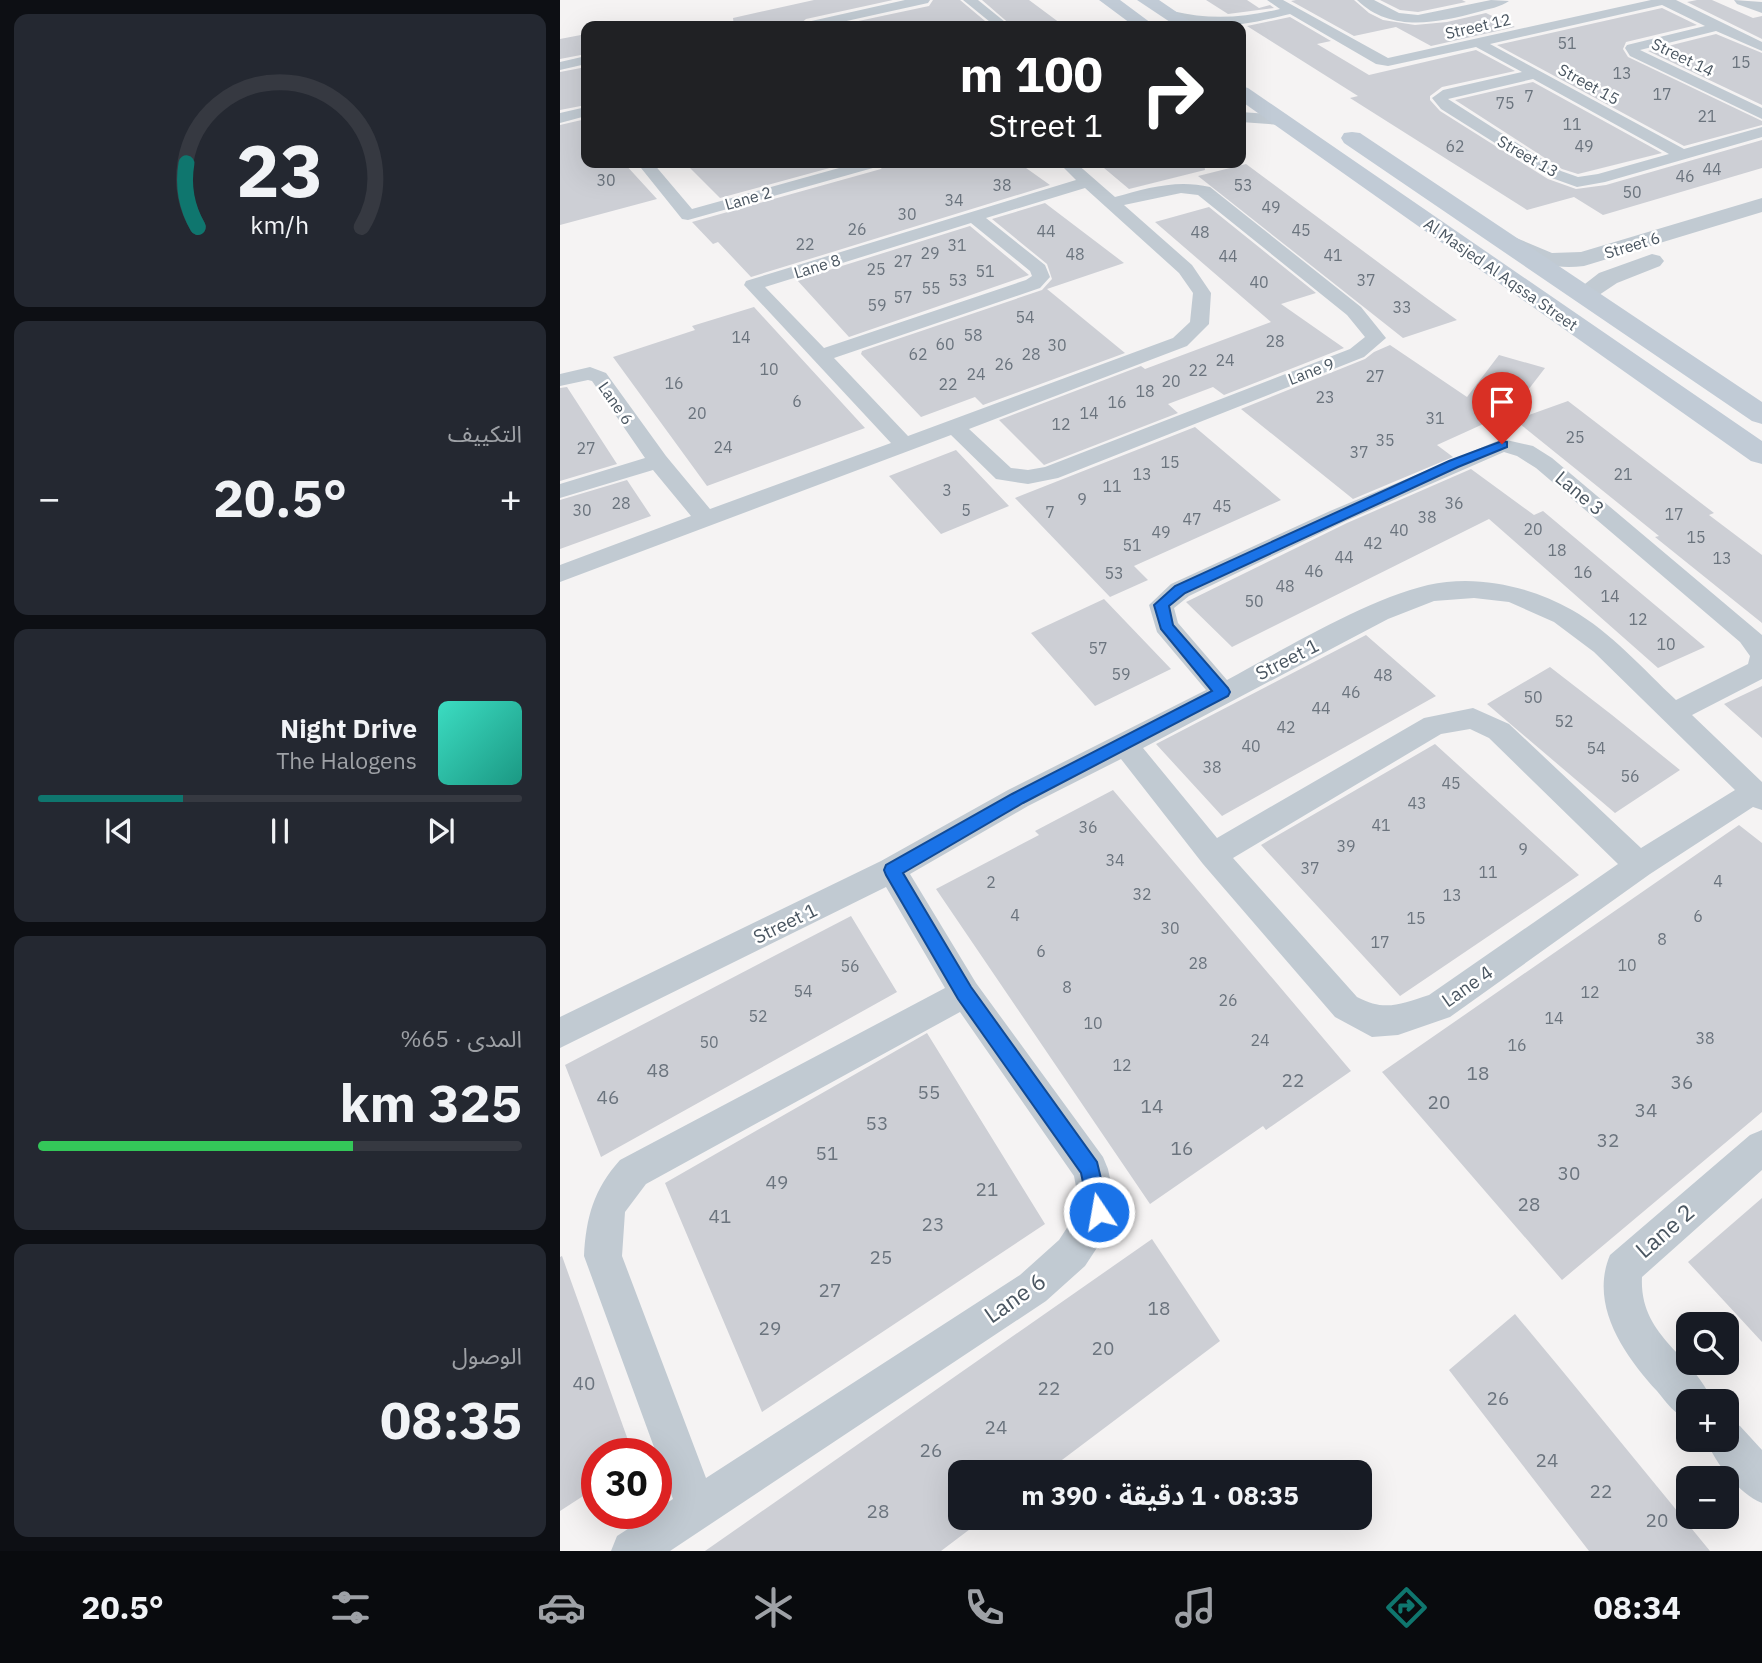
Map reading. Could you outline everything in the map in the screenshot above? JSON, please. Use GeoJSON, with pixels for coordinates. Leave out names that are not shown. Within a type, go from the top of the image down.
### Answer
{"type":"FeatureCollection","features":[{"type":"Feature","properties":{"kind":"main road"},"geometry":{"type":"LineString","coordinates":[[1108,0],[1139,21]]}},
{"type":"Feature","properties":{"kind":"main road"},"geometry":{"type":"LineString","coordinates":[[1146,0],[1164,21]]}},
{"type":"Feature","properties":{"kind":"main road","name":"Al Masjed Al Aqssa Street"},"geometry":{"type":"LineString","coordinates":[[1246,96],[1762,455]]}},
{"type":"Feature","properties":{"kind":"main road","name":"Al Masjed Al Aqssa Street"},"geometry":{"type":"LineString","coordinates":[[1332,124],[1762,415]]}},
{"type":"Feature","properties":{"kind":"main road"},"geometry":{"type":"LineString","coordinates":[[1576,325],[1624,344],[1692,392],[1712,392],[1718,385]]}},
{"type":"Feature","properties":{"kind":"street"},"geometry":{"type":"LineString","coordinates":[[829,21],[923,0]]}},
{"type":"Feature","properties":{"kind":"street"},"geometry":{"type":"LineString","coordinates":[[970,0],[997,21]]}},
{"type":"Feature","properties":{"kind":"street","name":"Street 12"},"geometry":{"type":"LineString","coordinates":[[1274,0],[1381,61],[1388,62],[1666,1]]}},
{"type":"Feature","properties":{"kind":"street"},"geometry":{"type":"LineString","coordinates":[[1364,0],[1394,16],[1422,20],[1511,6],[1552,27]]}},
{"type":"Feature","properties":{"kind":"street"},"geometry":{"type":"LineString","coordinates":[[1743,0],[1762,8]]}},
{"type":"Feature","properties":{"kind":"street"},"geometry":{"type":"LineString","coordinates":[[1666,1],[1762,47]]}},
{"type":"Feature","properties":{"kind":"street"},"geometry":{"type":"LineString","coordinates":[[1246,21],[1298,14]]}},
{"type":"Feature","properties":{"kind":"street"},"geometry":{"type":"LineString","coordinates":[[1246,30],[1298,14]]}},
{"type":"Feature","properties":{"kind":"street","name":"Street 14"},"geometry":{"type":"LineString","coordinates":[[1716,27],[1632,48],[1635,53],[1762,114]]}},
{"type":"Feature","properties":{"kind":"street","name":"Street 15"},"geometry":{"type":"LineString","coordinates":[[1479,43],[1683,155]]}},
{"type":"Feature","properties":{"kind":"street"},"geometry":{"type":"LineString","coordinates":[[560,66],[581,61]]}},
{"type":"Feature","properties":{"kind":"street","name":"Street 13"},"geometry":{"type":"LineString","coordinates":[[1535,74],[1448,93],[1439,98],[1446,106],[1555,174],[1577,182],[1599,179],[1762,132]]}},
{"type":"Feature","properties":{"kind":"street"},"geometry":{"type":"LineString","coordinates":[[560,118],[581,113]]}},
{"type":"Feature","properties":{"kind":"street"},"geometry":{"type":"LineString","coordinates":[[1246,117],[1281,120]]}},
{"type":"Feature","properties":{"kind":"street","name":"Lane 2"},"geometry":{"type":"LineString","coordinates":[[649,168],[688,215],[855,168]]}},
{"type":"Feature","properties":{"kind":"street"},"geometry":{"type":"LineString","coordinates":[[560,574],[1180,342],[1199,324],[1202,293],[1186,269],[1072,168]]}},
{"type":"Feature","properties":{"kind":"street","name":"Lane 8"},"geometry":{"type":"LineString","coordinates":[[905,445],[753,285],[1086,182]]}},
{"type":"Feature","properties":{"kind":"street","name":"Lane 9"},"geometry":{"type":"LineString","coordinates":[[955,427],[1004,474],[1028,477],[1050,473],[1357,353],[1376,338],[1354,311],[1203,191],[1192,187],[1175,188],[1112,203]]}},
{"type":"Feature","properties":{"kind":"street","name":"Street 6"},"geometry":{"type":"LineString","coordinates":[[1502,240],[1539,257],[1560,263],[1625,247],[1762,205]]}},
{"type":"Feature","properties":{"kind":"street"},"geometry":{"type":"LineString","coordinates":[[821,356],[1033,284],[1041,276],[1039,270],[975,218]]}},
{"type":"Feature","properties":{"kind":"street","name":"Street 6"},"geometry":{"type":"LineString","coordinates":[[1584,294],[1608,278],[1762,226]]}},
{"type":"Feature","properties":{"kind":"street"},"geometry":{"type":"LineString","coordinates":[[1625,247],[1650,262]]}},
{"type":"Feature","properties":{"kind":"street","name":"Lane 6"},"geometry":{"type":"LineString","coordinates":[[560,380],[590,373],[599,377],[658,461],[706,519]]}},
{"type":"Feature","properties":{"kind":"street","name":"Lane 3"},"geometry":{"type":"LineString","coordinates":[[1222,692],[1166,626],[1161,605],[1180,590],[1388,493],[1502,444],[1525,451],[1544,463],[1749,636],[1762,656],[1759,669],[1675,712]]}},
{"type":"Feature","properties":{"kind":"street"},"geometry":{"type":"LineString","coordinates":[[560,491],[658,461]]}},
{"type":"Feature","properties":{"kind":"street","name":"Street 1"},"geometry":{"type":"LineString","coordinates":[[560,1033],[892,870],[1018,799],[1222,692],[1379,613],[1431,593],[1474,590],[1513,594],[1563,616],[1604,646],[1759,795]]}},
{"type":"Feature","properties":{"kind":"street"},"geometry":{"type":"LineString","coordinates":[[1213,855],[1434,724],[1473,718],[1499,730],[1639,865]]}},
{"type":"Feature","properties":{"kind":"street","name":"Lane 4"},"geometry":{"type":"LineString","coordinates":[[1125,745],[1213,855],[1346,1007],[1372,1021],[1398,1020],[1440,1007],[1639,865],[1759,795]]}},
{"type":"Feature","properties":{"kind":"street","name":"Lane 6"},"geometry":{"type":"LineString","coordinates":[[632,1551],[1034,1288],[1072,1254],[1099,1212],[1090,1169],[965,993],[892,870]]}},
{"type":"Feature","properties":{"kind":"street"},"geometry":{"type":"LineString","coordinates":[[697,1507],[603,1256],[604,1226],[611,1196],[633,1172],[965,993]]}},
{"type":"Feature","properties":{"kind":"street","name":"Lane 2"},"geometry":{"type":"LineString","coordinates":[[1682,1389],[1650,1353],[1633,1327],[1623,1300],[1623,1268],[1762,1147]]}},
{"type":"Feature","properties":{"kind":"street"},"geometry":{"type":"LineString","coordinates":[[1736,1452],[1762,1482]]}},
{"type":"Feature","properties":{"kind":"building"},"geometry":{"type":"Polygon","coordinates":[[[814,0],[893,0],[804,21],[733,21],[733,18],[814,0]]]}},
{"type":"Feature","properties":{"kind":"building"},"geometry":{"type":"Polygon","coordinates":[[[933,0],[960,0],[985,21],[858,21],[929,6],[933,0]]]}},
{"type":"Feature","properties":{"kind":"building"},"geometry":{"type":"Polygon","coordinates":[[[982,0],[1029,0],[1057,21],[1006,21],[982,0]]]}},
{"type":"Feature","properties":{"kind":"building"},"geometry":{"type":"Polygon","coordinates":[[[1206,0],[1247,0],[1259,8],[1270,5],[1274,8],[1228,14],[1206,0]]]}},
{"type":"Feature","properties":{"kind":"building"},"geometry":{"type":"Polygon","coordinates":[[[1354,0],[1369,13],[1383,20],[1415,25],[1447,22],[1486,13],[1515,27],[1431,46],[1396,27],[1354,36],[1291,1],[1354,0]]]}},
{"type":"Feature","properties":{"kind":"building"},"geometry":{"type":"Polygon","coordinates":[[[1380,0],[1466,2],[1418,12],[1400,10],[1380,0]]]}},
{"type":"Feature","properties":{"kind":"building"},"geometry":{"type":"Polygon","coordinates":[[[1712,0],[1753,18],[1762,16],[1762,39],[1687,2],[1712,0]]]}},
{"type":"Feature","properties":{"kind":"building"},"geometry":{"type":"Polygon","coordinates":[[[1662,8],[1697,25],[1626,42],[1623,49],[1628,57],[1762,121],[1762,125],[1684,146],[1497,45],[1662,8]]]}},
{"type":"Feature","properties":{"kind":"building"},"geometry":{"type":"Polygon","coordinates":[[[1290,17],[1331,41],[1317,44],[1369,75],[1476,50],[1515,71],[1442,87],[1430,96],[1430,100],[1440,111],[1548,179],[1576,189],[1606,185],[1762,140],[1762,168],[1603,215],[1574,197],[1527,210],[1350,98],[1358,96],[1247,26],[1290,17]]]}},
{"type":"Feature","properties":{"kind":"building"},"geometry":{"type":"Polygon","coordinates":[[[1716,34],[1762,53],[1762,105],[1648,51],[1716,34]]]}},
{"type":"Feature","properties":{"kind":"building"},"geometry":{"type":"Polygon","coordinates":[[[581,35],[581,55],[560,59],[560,39],[581,35]]]}},
{"type":"Feature","properties":{"kind":"building"},"geometry":{"type":"Polygon","coordinates":[[[581,68],[581,106],[560,110],[560,72],[581,68]]]}},
{"type":"Feature","properties":{"kind":"building"},"geometry":{"type":"Polygon","coordinates":[[[1533,82],[1662,153],[1578,174],[1562,169],[1455,100],[1533,82]]]}},
{"type":"Feature","properties":{"kind":"building"},"geometry":{"type":"Polygon","coordinates":[[[581,120],[581,168],[629,168],[657,199],[560,225],[560,125],[581,120]]]}},
{"type":"Feature","properties":{"kind":"building"},"geometry":{"type":"Polygon","coordinates":[[[1246,164],[1457,320],[1403,338],[1198,176],[1230,168],[1246,168],[1246,164]]]}},
{"type":"Feature","properties":{"kind":"building"},"geometry":{"type":"Polygon","coordinates":[[[690,168],[830,168],[720,198],[690,168]]]}},
{"type":"Feature","properties":{"kind":"building"},"geometry":{"type":"Polygon","coordinates":[[[1026,168],[1050,185],[751,277],[718,242],[713,244],[692,222],[881,169],[1026,168]]]}},
{"type":"Feature","properties":{"kind":"building"},"geometry":{"type":"Polygon","coordinates":[[[1104,168],[1205,168],[1205,170],[1129,189],[1104,168]]]}},
{"type":"Feature","properties":{"kind":"building"},"geometry":{"type":"Polygon","coordinates":[[[1045,203],[1124,263],[1047,289],[1125,353],[983,405],[975,397],[921,417],[861,354],[862,351],[1042,290],[1052,279],[1047,264],[992,219],[1045,203]]]}},
{"type":"Feature","properties":{"kind":"building"},"geometry":{"type":"Polygon","coordinates":[[[1209,207],[1316,293],[1281,304],[1344,348],[1224,395],[1213,387],[1168,404],[1178,413],[1044,465],[999,420],[1141,366],[1145,369],[1271,322],[1155,222],[1209,207]]]}},
{"type":"Feature","properties":{"kind":"building"},"geometry":{"type":"Polygon","coordinates":[[[970,226],[1029,275],[849,337],[797,280],[970,226]]]}},
{"type":"Feature","properties":{"kind":"building"},"geometry":{"type":"Polygon","coordinates":[[[754,307],[865,428],[707,486],[613,357],[695,330],[692,326],[754,307]]]}},
{"type":"Feature","properties":{"kind":"building"},"geometry":{"type":"Polygon","coordinates":[[[1390,345],[1467,397],[1499,355],[1545,368],[1512,411],[1437,445],[1453,457],[1353,499],[1241,409],[1365,359],[1390,345]]]}},
{"type":"Feature","properties":{"kind":"building"},"geometry":{"type":"Polygon","coordinates":[[[567,387],[617,464],[560,481],[560,388],[567,387]]]}},
{"type":"Feature","properties":{"kind":"building"},"geometry":{"type":"Polygon","coordinates":[[[1568,401],[1714,513],[1709,515],[1762,555],[1762,623],[1515,420],[1568,401]]]}},
{"type":"Feature","properties":{"kind":"building"},"geometry":{"type":"Polygon","coordinates":[[[1195,427],[1281,500],[1134,566],[1148,580],[1110,597],[1015,498],[1195,427]]]}},
{"type":"Feature","properties":{"kind":"building"},"geometry":{"type":"Polygon","coordinates":[[[956,450],[1009,506],[941,534],[889,476],[956,450]]]}},
{"type":"Feature","properties":{"kind":"building"},"geometry":{"type":"Polygon","coordinates":[[[1471,469],[1534,515],[1543,511],[1705,647],[1658,668],[1489,519],[1232,647],[1186,602],[1347,523],[1471,469]]]}},
{"type":"Feature","properties":{"kind":"building"},"geometry":{"type":"Polygon","coordinates":[[[627,480],[651,516],[560,549],[560,500],[627,480]]]}},
{"type":"Feature","properties":{"kind":"building"},"geometry":{"type":"Polygon","coordinates":[[[1104,599],[1171,669],[1095,706],[1031,633],[1104,599]]]}},
{"type":"Feature","properties":{"kind":"building"},"geometry":{"type":"Polygon","coordinates":[[[1366,635],[1436,696],[1222,816],[1156,744],[1366,635]]]}},
{"type":"Feature","properties":{"kind":"building"},"geometry":{"type":"Polygon","coordinates":[[[1550,667],[1680,770],[1615,813],[1487,704],[1550,667]]]}},
{"type":"Feature","properties":{"kind":"building"},"geometry":{"type":"Polygon","coordinates":[[[1762,686],[1762,738],[1724,704],[1762,686]]]}},
{"type":"Feature","properties":{"kind":"building"},"geometry":{"type":"Polygon","coordinates":[[[1435,744],[1579,875],[1400,996],[1261,845],[1435,744]]]}},
{"type":"Feature","properties":{"kind":"building"},"geometry":{"type":"Polygon","coordinates":[[[1113,790],[1351,1071],[1266,1130],[1263,1126],[1150,1204],[936,889],[1039,835],[1035,831],[1113,790]]]}},
{"type":"Feature","properties":{"kind":"building"},"geometry":{"type":"Polygon","coordinates":[[[1739,825],[1762,843],[1762,1112],[1562,1280],[1382,1072],[1739,825]]]}},
{"type":"Feature","properties":{"kind":"building"},"geometry":{"type":"Polygon","coordinates":[[[851,916],[897,992],[601,1157],[565,1065],[851,916]]]}},
{"type":"Feature","properties":{"kind":"building"},"geometry":{"type":"Polygon","coordinates":[[[927,1033],[1045,1224],[762,1412],[665,1183],[927,1033]]]}},
{"type":"Feature","properties":{"kind":"building"},"geometry":{"type":"Polygon","coordinates":[[[1762,1198],[1762,1342],[1739,1317],[1739,1312],[1734,1312],[1688,1262],[1762,1198]]]}},
{"type":"Feature","properties":{"kind":"building"},"geometry":{"type":"Polygon","coordinates":[[[1152,1239],[1220,1341],[1062,1460],[948,1460],[948,1530],[969,1530],[941,1551],[705,1551],[1152,1239]]]}},
{"type":"Feature","properties":{"kind":"building"},"geometry":{"type":"Polygon","coordinates":[[[562,1256],[627,1438],[581,1438],[581,1497],[560,1511],[562,1256]]]}},
{"type":"Feature","properties":{"kind":"building"},"geometry":{"type":"Polygon","coordinates":[[[1515,1314],[1676,1510],[1676,1529],[1692,1529],[1710,1551],[1589,1551],[1449,1370],[1515,1314]]]}},
{"type":"Feature","properties":{"kind":"route"},"geometry":{"type":"LineString","coordinates":[[1099,1212],[1090,1169],[965,993],[892,870],[1018,799],[1222,692],[1166,626],[1161,605],[1180,590],[1338,516],[1502,444]]}}]}
